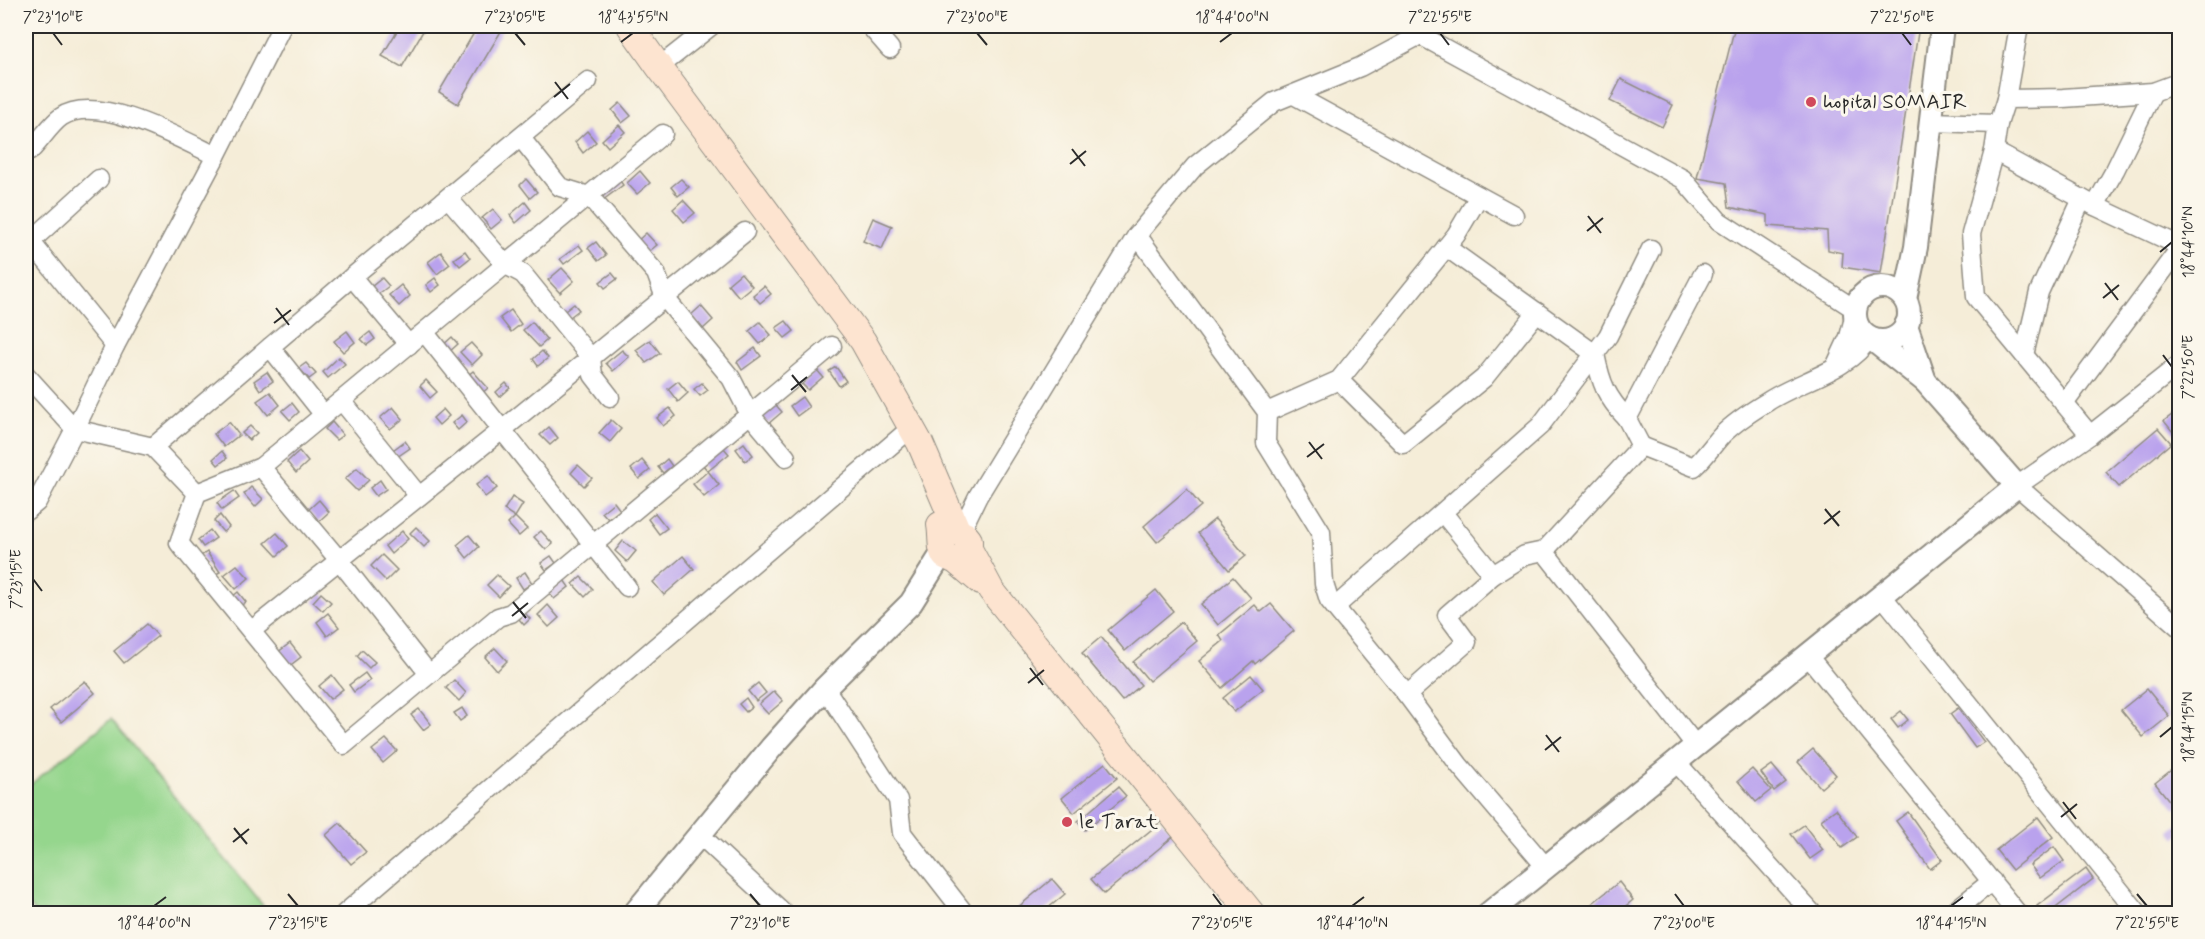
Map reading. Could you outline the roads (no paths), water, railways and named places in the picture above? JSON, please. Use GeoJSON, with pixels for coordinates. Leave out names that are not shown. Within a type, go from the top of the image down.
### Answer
{"type":"FeatureCollection","features":[{"type":"Feature","properties":{"kind":"main road"},"geometry":{"type":"LineString","coordinates":[[630,26],[863,341],[915,435],[956,547],[1252,914]]}},
{"type":"Feature","properties":{"kind":"street"},"geometry":{"type":"LineString","coordinates":[[26,511],[37,502],[115,346],[282,26]]}},
{"type":"Feature","properties":{"kind":"street"},"geometry":{"type":"LineString","coordinates":[[659,67],[711,26]]}},
{"type":"Feature","properties":{"kind":"street"},"geometry":{"type":"LineString","coordinates":[[870,26],[890,49]]}},
{"type":"Feature","properties":{"kind":"street"},"geometry":{"type":"LineString","coordinates":[[1905,300],[1916,247],[1941,26]]}},
{"type":"Feature","properties":{"kind":"street"},"geometry":{"type":"LineString","coordinates":[[2019,26],[2006,99],[1971,234],[1976,297],[2090,435]]}},
{"type":"Feature","properties":{"kind":"street"},"geometry":{"type":"LineString","coordinates":[[634,914],[772,747],[825,688],[911,603],[956,547],[986,500],[990,477],[1137,235],[1195,166],[1274,102],[1360,67],[1423,30],[1683,179],[1719,221],[1856,310]]}},
{"type":"Feature","properties":{"kind":"street"},"geometry":{"type":"LineString","coordinates":[[153,447],[352,277],[588,81]]}},
{"type":"Feature","properties":{"kind":"street"},"geometry":{"type":"LineString","coordinates":[[2006,99],[2153,92],[2180,82]]}},
{"type":"Feature","properties":{"kind":"street"},"geometry":{"type":"LineString","coordinates":[[2024,355],[2038,292],[2153,92]]}},
{"type":"Feature","properties":{"kind":"street"},"geometry":{"type":"LineString","coordinates":[[1294,95],[1514,215]]}},
{"type":"Feature","properties":{"kind":"street"},"geometry":{"type":"LineString","coordinates":[[30,152],[61,117],[89,108],[164,130],[216,156]]}},
{"type":"Feature","properties":{"kind":"street"},"geometry":{"type":"LineString","coordinates":[[1929,122],[1998,124]]}},
{"type":"Feature","properties":{"kind":"street"},"geometry":{"type":"LineString","coordinates":[[663,134],[261,467],[197,493],[179,543],[344,745],[498,617],[511,613],[832,346]]}},
{"type":"Feature","properties":{"kind":"street"},"geometry":{"type":"LineString","coordinates":[[521,138],[560,186],[589,196],[656,273],[665,298],[731,378],[749,413],[786,457]]}},
{"type":"Feature","properties":{"kind":"street"},"geometry":{"type":"LineString","coordinates":[[1994,151],[2089,203],[2180,247],[2064,404]]}},
{"type":"Feature","properties":{"kind":"street"},"geometry":{"type":"LineString","coordinates":[[99,179],[28,239],[115,346]]}},
{"type":"Feature","properties":{"kind":"street"},"geometry":{"type":"LineString","coordinates":[[1267,412],[1339,380],[1446,247],[1479,196]]}},
{"type":"Feature","properties":{"kind":"street"},"geometry":{"type":"LineString","coordinates":[[448,198],[506,265],[522,274],[591,358],[593,375],[610,397]]}},
{"type":"Feature","properties":{"kind":"street"},"geometry":{"type":"LineString","coordinates":[[1884,287],[1899,266],[1918,223]]}},
{"type":"Feature","properties":{"kind":"street"},"geometry":{"type":"LineString","coordinates":[[252,630],[745,232]]}},
{"type":"Feature","properties":{"kind":"street"},"geometry":{"type":"LineString","coordinates":[[1137,235],[1267,412],[1266,443],[1321,532],[1324,584],[1329,600],[1407,695],[1459,765],[1545,866]]}},
{"type":"Feature","properties":{"kind":"street"},"geometry":{"type":"LineString","coordinates":[[1446,247],[1595,354],[1600,377],[1610,399],[1627,419],[1641,446],[1694,467],[1708,454],[1722,435],[1769,400],[1835,367],[1871,339],[1887,340],[1898,335],[1906,325],[1909,312],[1905,300],[1896,290],[1884,287],[1870,289],[1860,297],[1850,337],[1835,367]]}},
{"type":"Feature","properties":{"kind":"street"},"geometry":{"type":"LineString","coordinates":[[1335,608],[1540,426],[1608,336],[1651,249]]}},
{"type":"Feature","properties":{"kind":"street"},"geometry":{"type":"LineString","coordinates":[[1627,419],[1703,274]]}},
{"type":"Feature","properties":{"kind":"street"},"geometry":{"type":"LineString","coordinates":[[352,277],[409,345]]}},
{"type":"Feature","properties":{"kind":"street"},"geometry":{"type":"LineString","coordinates":[[1856,310],[1855,321],[1860,331],[1925,381],[2017,486],[2180,628]]}},
{"type":"Feature","properties":{"kind":"street"},"geometry":{"type":"LineString","coordinates":[[1339,380],[1403,444],[1484,378],[1537,312]]}},
{"type":"Feature","properties":{"kind":"street"},"geometry":{"type":"LineString","coordinates":[[1906,325],[1925,381]]}},
{"type":"Feature","properties":{"kind":"street"},"geometry":{"type":"LineString","coordinates":[[425,333],[627,587]]}},
{"type":"Feature","properties":{"kind":"street"},"geometry":{"type":"LineString","coordinates":[[270,347],[324,415]]}},
{"type":"Feature","properties":{"kind":"street"},"geometry":{"type":"LineString","coordinates":[[1488,914],[1883,597],[2017,486],[2090,435],[2180,364]]}},
{"type":"Feature","properties":{"kind":"street"},"geometry":{"type":"LineString","coordinates":[[26,375],[75,429],[153,447],[197,493]]}},
{"type":"Feature","properties":{"kind":"street"},"geometry":{"type":"LineString","coordinates":[[342,401],[420,496]]}},
{"type":"Feature","properties":{"kind":"street"},"geometry":{"type":"LineString","coordinates":[[344,914],[915,435]]}},
{"type":"Feature","properties":{"kind":"street"},"geometry":{"type":"LineString","coordinates":[[1407,695],[1467,642],[1447,615],[1493,575],[1525,555],[1544,551],[1641,446]]}},
{"type":"Feature","properties":{"kind":"street"},"geometry":{"type":"LineString","coordinates":[[261,467],[339,560],[429,674]]}},
{"type":"Feature","properties":{"kind":"street"},"geometry":{"type":"LineString","coordinates":[[1443,513],[1493,575]]}},
{"type":"Feature","properties":{"kind":"street"},"geometry":{"type":"LineString","coordinates":[[1544,551],[1696,746]]}},
{"type":"Feature","properties":{"kind":"street"},"geometry":{"type":"LineString","coordinates":[[1883,597],[2139,914]]}},
{"type":"Feature","properties":{"kind":"street"},"geometry":{"type":"LineString","coordinates":[[1808,656],[2018,914]]}},
{"type":"Feature","properties":{"kind":"street"},"geometry":{"type":"LineString","coordinates":[[825,688],[898,800],[902,833],[964,914]]}},
{"type":"Feature","properties":{"kind":"street"},"geometry":{"type":"LineString","coordinates":[[1677,763],[1813,914]]}},
{"type":"Feature","properties":{"kind":"street"},"geometry":{"type":"LineString","coordinates":[[699,834],[785,914]]}},
{"type":"Feature","properties":{"kind":"street"},"geometry":{"type":"LineString","coordinates":[[1951,914],[1992,881]]}},
{"type":"Feature","properties":{"kind":"place","name":"hopital SOMAIR"},"geometry":{"type":"Point","coordinates":[1811,102]}},
{"type":"Feature","properties":{"kind":"place","name":"le Tarat"},"geometry":{"type":"Point","coordinates":[1067,822]}}]}
